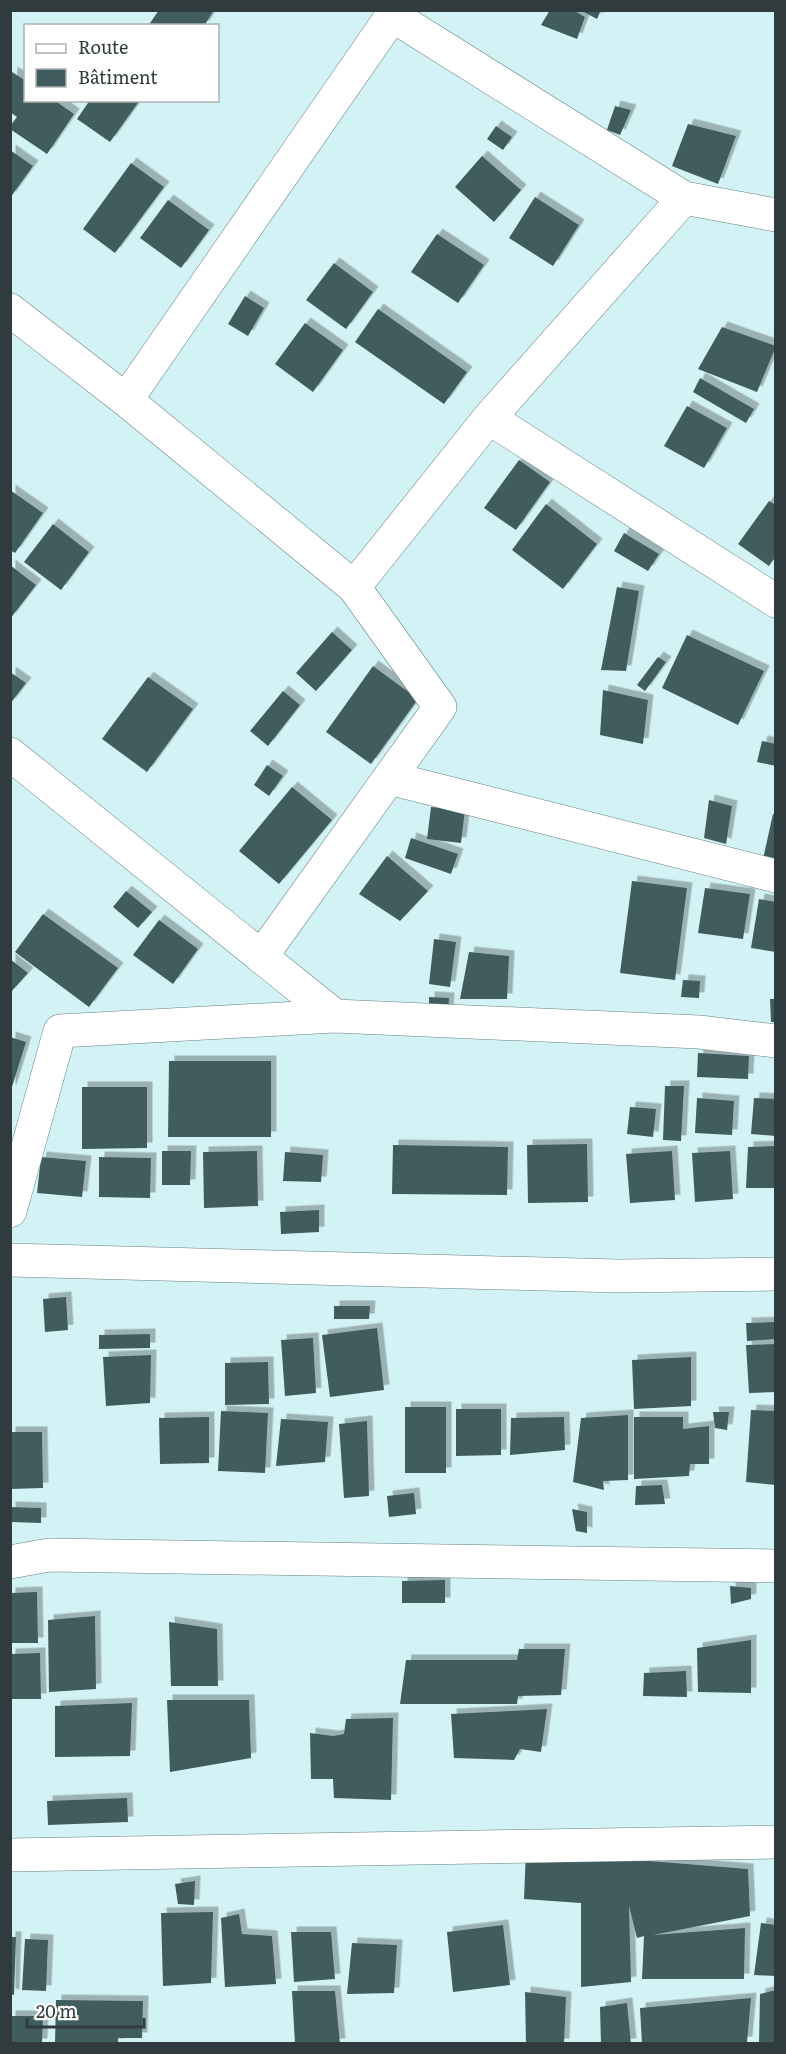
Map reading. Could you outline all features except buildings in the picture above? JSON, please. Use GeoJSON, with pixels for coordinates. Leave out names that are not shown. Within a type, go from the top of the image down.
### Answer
{"type":"FeatureCollection","features":[{"type":"Feature","properties":{"kind":"street"},"geometry":{"type":"LineString","coordinates":[[126,400],[395,13],[684,198],[776,215]]}},
{"type":"Feature","properties":{"kind":"street"},"geometry":{"type":"LineString","coordinates":[[354,587],[489,418],[684,198]]}},
{"type":"Feature","properties":{"kind":"street"},"geometry":{"type":"LineString","coordinates":[[10,310],[126,400],[354,587],[440,707],[261,957]]}},
{"type":"Feature","properties":{"kind":"street"},"geometry":{"type":"LineString","coordinates":[[489,418],[776,601]]}},
{"type":"Feature","properties":{"kind":"street"},"geometry":{"type":"LineString","coordinates":[[10,754],[335,1016]]}},
{"type":"Feature","properties":{"kind":"street"},"geometry":{"type":"LineString","coordinates":[[389,778],[776,876]]}},
{"type":"Feature","properties":{"kind":"street"},"geometry":{"type":"LineString","coordinates":[[10,1211],[60,1030],[335,1016],[699,1032],[776,1041]]}},
{"type":"Feature","properties":{"kind":"street"},"geometry":{"type":"LineString","coordinates":[[10,1260],[618,1276],[776,1275]]}},
{"type":"Feature","properties":{"kind":"street"},"geometry":{"type":"LineString","coordinates":[[10,1562],[49,1555],[776,1566]]}},
{"type":"Feature","properties":{"kind":"street"},"geometry":{"type":"LineString","coordinates":[[10,1855],[776,1842]]}}]}
